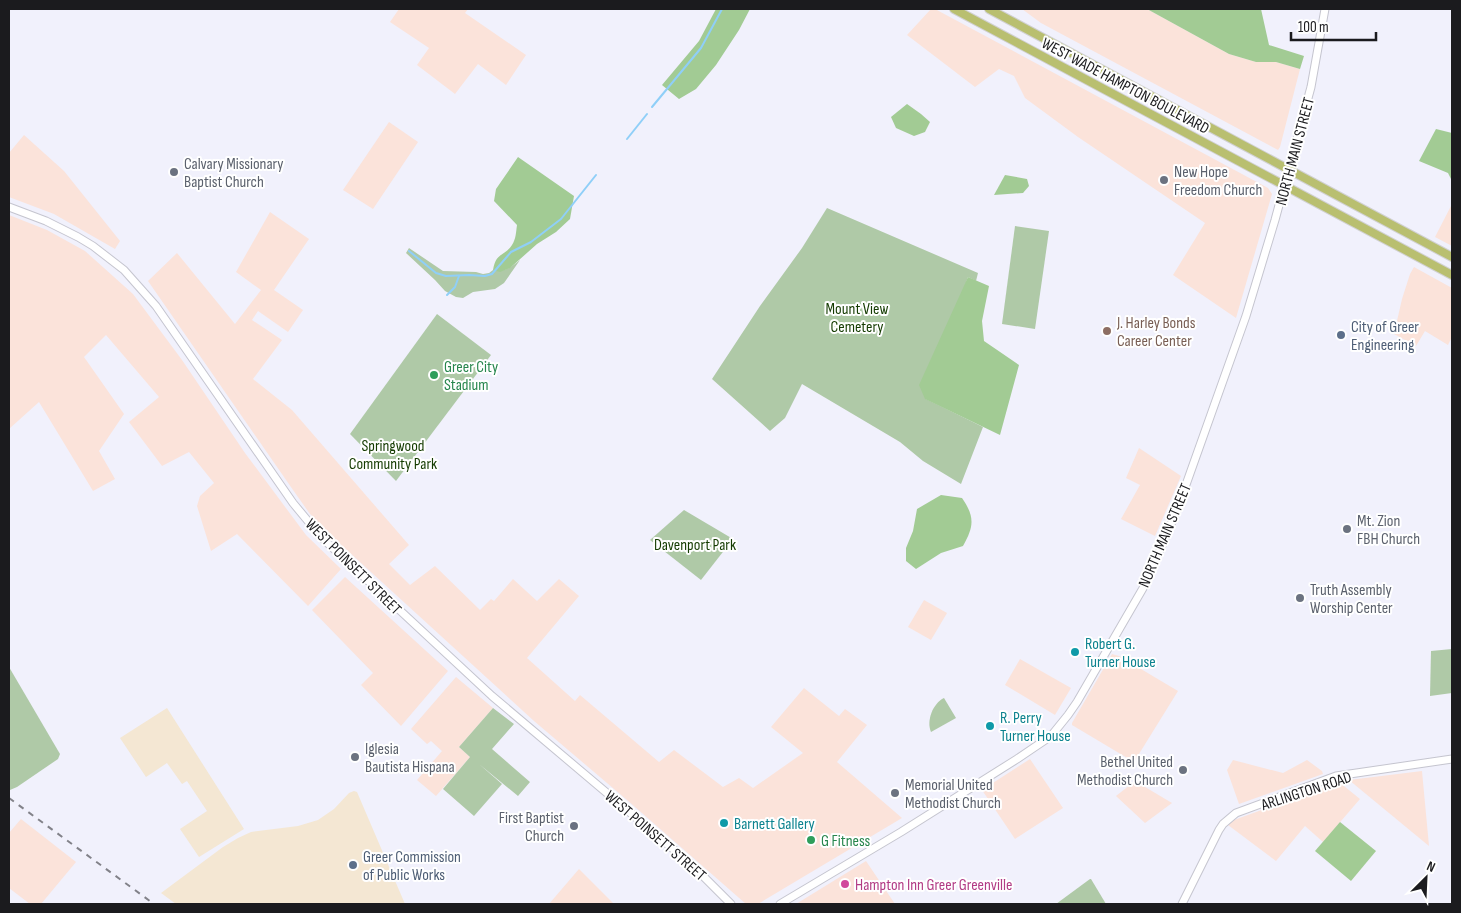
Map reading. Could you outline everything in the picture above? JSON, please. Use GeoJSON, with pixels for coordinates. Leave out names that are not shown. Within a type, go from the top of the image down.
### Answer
{"type":"FeatureCollection","features":[{"type":"Feature","properties":{"kind":"main road","name":"WEST WADE HAMPTON BOULEVARD"},"geometry":{"type":"LineString","coordinates":[[954,9],[1452,275]]}},
{"type":"Feature","properties":{"kind":"main road","name":"WEST WADE HAMPTON BOULEVARD"},"geometry":{"type":"LineString","coordinates":[[989,9],[1452,257]]}},
{"type":"Feature","properties":{"kind":"main road","name":"NORTH MAIN STREET"},"geometry":{"type":"LineString","coordinates":[[780,904],[1001,770],[1051,736],[1068,715],[1146,583],[1167,535],[1246,316],[1311,87],[1325,9]]}},
{"type":"Feature","properties":{"kind":"main road","name":"WEST POINSETT STREET"},"geometry":{"type":"LineString","coordinates":[[9,207],[46,221],[78,237],[124,270],[156,306],[293,504],[322,538],[492,696],[691,864],[732,904]]}},
{"type":"Feature","properties":{"kind":"main road","name":"ARLINGTON ROAD"},"geometry":{"type":"LineString","coordinates":[[1182,904],[1223,824],[1236,814],[1336,776],[1452,758]]}},
{"type":"Feature","properties":{"kind":"shaded area"},"geometry":{"type":"Polygon","coordinates":[[[399,9],[468,9],[465,13],[526,55],[506,85],[478,64],[455,94],[417,65],[429,48],[390,22],[399,9]]]}},
{"type":"Feature","properties":{"kind":"shaded area"},"geometry":{"type":"Polygon","coordinates":[[[931,9],[935,9],[1268,188],[1272,194],[1236,318],[1173,275],[1205,223],[1078,137],[1025,98],[1014,76],[999,69],[975,87],[907,35],[931,9]]]}},
{"type":"Feature","properties":{"kind":"shaded area"},"geometry":{"type":"Polygon","coordinates":[[[1022,9],[1147,9],[1229,54],[1256,62],[1276,62],[1300,69],[1280,147],[1278,150],[1041,23],[1022,9]]]}},
{"type":"Feature","properties":{"kind":"shaded area"},"geometry":{"type":"Polygon","coordinates":[[[389,122],[418,142],[373,209],[343,190],[389,122]]]}},
{"type":"Feature","properties":{"kind":"shaded area"},"geometry":{"type":"Polygon","coordinates":[[[24,135],[64,171],[120,241],[115,249],[54,214],[9,197],[9,153],[24,135]]]}},
{"type":"Feature","properties":{"kind":"shaded area"},"geometry":{"type":"Polygon","coordinates":[[[1452,204],[1452,246],[1435,237],[1452,204]]]}},
{"type":"Feature","properties":{"kind":"shaded area"},"geometry":{"type":"Polygon","coordinates":[[[270,212],[309,239],[274,290],[303,310],[288,332],[258,311],[252,320],[282,340],[253,379],[292,410],[409,545],[389,564],[410,585],[435,566],[480,610],[491,599],[494,601],[513,579],[537,601],[559,579],[579,596],[527,658],[575,701],[580,695],[659,762],[674,750],[723,787],[739,778],[753,788],[803,753],[771,727],[804,688],[839,716],[845,709],[867,725],[837,762],[902,818],[758,904],[746,904],[534,721],[338,542],[310,514],[148,281],[177,253],[235,324],[261,290],[236,272],[270,212]]]}},
{"type":"Feature","properties":{"kind":"shaded area"},"geometry":{"type":"Polygon","coordinates":[[[9,215],[47,230],[85,251],[133,294],[182,360],[245,453],[306,535],[341,569],[308,606],[237,534],[211,551],[197,506],[200,496],[214,483],[189,452],[162,466],[129,422],[159,397],[106,335],[84,357],[124,414],[99,451],[115,479],[93,491],[39,402],[9,429],[9,215]]]}},
{"type":"Feature","properties":{"kind":"shaded area"},"geometry":{"type":"Polygon","coordinates":[[[1414,267],[1452,288],[1452,337],[1448,345],[1425,331],[1416,346],[1394,334],[1402,299],[1414,267]]]}},
{"type":"Feature","properties":{"kind":"shaded area"},"geometry":{"type":"Polygon","coordinates":[[[1139,448],[1181,476],[1155,536],[1121,519],[1140,485],[1126,478],[1139,448]]]}},
{"type":"Feature","properties":{"kind":"shaded area"},"geometry":{"type":"Polygon","coordinates":[[[345,577],[448,671],[401,726],[361,685],[373,673],[312,610],[345,577]]]}},
{"type":"Feature","properties":{"kind":"shaded area"},"geometry":{"type":"Polygon","coordinates":[[[924,600],[947,613],[931,640],[908,627],[924,600]]]}},
{"type":"Feature","properties":{"kind":"shaded area"},"geometry":{"type":"Polygon","coordinates":[[[1112,654],[1119,656],[1178,691],[1134,762],[1072,725],[1112,654]]]}},
{"type":"Feature","properties":{"kind":"shaded area"},"geometry":{"type":"Polygon","coordinates":[[[1020,659],[1071,688],[1055,715],[1005,685],[1020,659]]]}},
{"type":"Feature","properties":{"kind":"shaded area"},"geometry":{"type":"Polygon","coordinates":[[[456,677],[493,708],[459,747],[470,757],[436,796],[417,780],[442,751],[431,741],[427,744],[411,729],[456,677]]]}},
{"type":"Feature","properties":{"kind":"shaded area"},"geometry":{"type":"Polygon","coordinates":[[[167,708],[244,829],[199,857],[180,829],[207,811],[187,781],[182,784],[167,763],[146,777],[120,738],[167,708]]]}},
{"type":"Feature","properties":{"kind":"shaded area"},"geometry":{"type":"Polygon","coordinates":[[[1030,759],[1063,808],[1015,839],[982,790],[1030,759]]]}},
{"type":"Feature","properties":{"kind":"shaded area"},"geometry":{"type":"Polygon","coordinates":[[[1233,760],[1283,773],[1307,760],[1322,771],[1323,774],[1239,804],[1227,770],[1233,760]]]}},
{"type":"Feature","properties":{"kind":"shaded area"},"geometry":{"type":"Polygon","coordinates":[[[1422,771],[1429,846],[1349,780],[1422,771]]]}},
{"type":"Feature","properties":{"kind":"shaded area"},"geometry":{"type":"Polygon","coordinates":[[[1135,781],[1172,803],[1145,823],[1116,796],[1135,781]]]}},
{"type":"Feature","properties":{"kind":"shaded area"},"geometry":{"type":"Polygon","coordinates":[[[1339,782],[1360,799],[1323,842],[1305,826],[1276,861],[1228,825],[1234,820],[1339,782]]]}},
{"type":"Feature","properties":{"kind":"shaded area","name":"Greer Commission of Public Works"},"geometry":{"type":"Polygon","coordinates":[[[357,792],[405,904],[176,904],[161,893],[238,838],[251,832],[298,826],[318,820],[334,809],[349,793],[357,792]]]}},
{"type":"Feature","properties":{"kind":"shaded area"},"geometry":{"type":"Polygon","coordinates":[[[21,819],[76,862],[41,904],[30,904],[9,888],[9,833],[21,819]]]}},
{"type":"Feature","properties":{"kind":"shaded area"},"geometry":{"type":"Polygon","coordinates":[[[866,861],[895,904],[796,904],[866,861]]]}},
{"type":"Feature","properties":{"kind":"shaded area"},"geometry":{"type":"Polygon","coordinates":[[[579,869],[614,904],[549,904],[579,869]]]}},
{"type":"Feature","properties":{"kind":"green space"},"geometry":{"type":"Polygon","coordinates":[[[716,9],[750,9],[716,65],[696,89],[679,99],[662,85],[699,41],[716,9]]]}},
{"type":"Feature","properties":{"kind":"green space"},"geometry":{"type":"Polygon","coordinates":[[[1147,9],[1261,9],[1269,45],[1304,56],[1300,69],[1276,62],[1256,62],[1229,54],[1147,9]]]}},
{"type":"Feature","properties":{"kind":"green space"},"geometry":{"type":"Polygon","coordinates":[[[907,104],[930,122],[925,132],[914,136],[896,128],[891,117],[907,104]]]}},
{"type":"Feature","properties":{"kind":"green space"},"geometry":{"type":"Polygon","coordinates":[[[1436,129],[1452,133],[1452,181],[1448,173],[1419,161],[1436,129]]]}},
{"type":"Feature","properties":{"kind":"green space"},"geometry":{"type":"Polygon","coordinates":[[[518,157],[574,196],[570,219],[556,232],[537,244],[510,268],[500,272],[493,270],[494,264],[498,257],[512,245],[517,225],[494,201],[496,189],[518,157]]]}},
{"type":"Feature","properties":{"kind":"green space"},"geometry":{"type":"Polygon","coordinates":[[[1005,175],[1027,179],[1029,186],[1023,193],[994,195],[1005,175]]]}},
{"type":"Feature","properties":{"kind":"green space","name":"Mount View Cemetery"},"geometry":{"type":"Polygon","coordinates":[[[827,208],[978,273],[976,281],[968,277],[926,399],[983,427],[961,484],[923,461],[900,442],[802,384],[785,418],[770,431],[712,379],[760,306],[802,248],[827,208]]]}},
{"type":"Feature","properties":{"kind":"green space"},"geometry":{"type":"Polygon","coordinates":[[[1015,226],[1049,231],[1035,329],[1002,324],[1015,226]]]}},
{"type":"Feature","properties":{"kind":"green space"},"geometry":{"type":"Polygon","coordinates":[[[409,248],[443,271],[483,274],[493,270],[504,270],[520,260],[504,283],[495,289],[473,292],[463,298],[456,297],[445,291],[406,253],[409,248]]]}},
{"type":"Feature","properties":{"kind":"green space"},"geometry":{"type":"Polygon","coordinates":[[[968,277],[989,286],[982,321],[984,341],[1019,365],[1000,435],[925,399],[919,385],[968,277]]]}},
{"type":"Feature","properties":{"kind":"green space","name":"Greer City Stadium"},"geometry":{"type":"Polygon","coordinates":[[[437,314],[491,355],[396,481],[350,434],[437,314]]]}},
{"type":"Feature","properties":{"kind":"green space"},"geometry":{"type":"Polygon","coordinates":[[[941,495],[962,498],[971,516],[972,522],[969,533],[963,546],[941,553],[916,569],[906,561],[906,548],[913,531],[917,509],[941,495]]]}},
{"type":"Feature","properties":{"kind":"green space","name":"Davenport Park"},"geometry":{"type":"Polygon","coordinates":[[[684,510],[733,539],[701,580],[650,540],[684,510]]]}},
{"type":"Feature","properties":{"kind":"green space"},"geometry":{"type":"Polygon","coordinates":[[[1452,649],[1452,693],[1430,696],[1431,651],[1452,649]]]}},
{"type":"Feature","properties":{"kind":"green space"},"geometry":{"type":"Polygon","coordinates":[[[9,667],[60,754],[58,759],[10,790],[9,788],[9,667]]]}},
{"type":"Feature","properties":{"kind":"green space"},"geometry":{"type":"Polygon","coordinates":[[[944,698],[956,718],[931,732],[929,723],[931,713],[940,700],[944,698]]]}},
{"type":"Feature","properties":{"kind":"green space"},"geometry":{"type":"Polygon","coordinates":[[[493,708],[514,724],[492,749],[530,782],[518,796],[479,764],[502,784],[474,816],[443,789],[470,757],[459,747],[493,708]]]}},
{"type":"Feature","properties":{"kind":"green space"},"geometry":{"type":"Polygon","coordinates":[[[1340,822],[1376,851],[1351,881],[1315,851],[1340,822]]]}},
{"type":"Feature","properties":{"kind":"green space"},"geometry":{"type":"Polygon","coordinates":[[[1090,879],[1106,904],[1056,904],[1090,879]]]}},
{"type":"Feature","properties":{"kind":"waterway"},"geometry":{"type":"LineString","coordinates":[[652,107],[701,48],[722,9]]}},
{"type":"Feature","properties":{"kind":"waterway"},"geometry":{"type":"LineString","coordinates":[[627,139],[647,114]]}},
{"type":"Feature","properties":{"kind":"waterway"},"geometry":{"type":"LineString","coordinates":[[409,251],[436,273],[446,276],[485,276],[492,274],[511,252],[531,242],[561,219],[596,175]]}},
{"type":"Feature","properties":{"kind":"waterway"},"geometry":{"type":"LineString","coordinates":[[447,295],[455,287],[459,276]]}},
{"type":"Feature","properties":{"kind":"railway"},"geometry":{"type":"LineString","coordinates":[[9,798],[154,904]]}},
{"type":"Feature","properties":{"kind":"place","name":"Calvary Missionary Baptist Church"},"geometry":{"type":"Point","coordinates":[174,172]}},
{"type":"Feature","properties":{"kind":"place","name":"New Hope Freedom Church"},"geometry":{"type":"Point","coordinates":[1164,180]}},
{"type":"Feature","properties":{"kind":"place","name":"J. Harley Bonds Career Center"},"geometry":{"type":"Point","coordinates":[1107,331]}},
{"type":"Feature","properties":{"kind":"place","name":"City of Greer Engineering"},"geometry":{"type":"Point","coordinates":[1341,335]}},
{"type":"Feature","properties":{"kind":"place","name":"Greer City Stadium"},"geometry":{"type":"Point","coordinates":[434,375]}},
{"type":"Feature","properties":{"kind":"place","name":"Mt. Zion FBH Church"},"geometry":{"type":"Point","coordinates":[1347,529]}},
{"type":"Feature","properties":{"kind":"place","name":"Truth Assembly Worship Center"},"geometry":{"type":"Point","coordinates":[1300,598]}},
{"type":"Feature","properties":{"kind":"place","name":"Robert G. Turner House"},"geometry":{"type":"Point","coordinates":[1075,652]}},
{"type":"Feature","properties":{"kind":"place","name":"R. Perry Turner House"},"geometry":{"type":"Point","coordinates":[990,726]}},
{"type":"Feature","properties":{"kind":"place","name":"Iglesia Bautista Hispana"},"geometry":{"type":"Point","coordinates":[355,757]}},
{"type":"Feature","properties":{"kind":"place","name":"Bethel United Methodist Church"},"geometry":{"type":"Point","coordinates":[1183,770]}},
{"type":"Feature","properties":{"kind":"place","name":"Memorial United Methodist Church"},"geometry":{"type":"Point","coordinates":[895,793]}},
{"type":"Feature","properties":{"kind":"place","name":"Barnett Gallery"},"geometry":{"type":"Point","coordinates":[724,823]}},
{"type":"Feature","properties":{"kind":"place","name":"First Baptist Church"},"geometry":{"type":"Point","coordinates":[574,826]}},
{"type":"Feature","properties":{"kind":"place","name":"G Fitness"},"geometry":{"type":"Point","coordinates":[811,840]}},
{"type":"Feature","properties":{"kind":"place","name":"Greer Commission of Public Works"},"geometry":{"type":"Point","coordinates":[353,865]}},
{"type":"Feature","properties":{"kind":"place","name":"Hampton Inn Greer Greenville"},"geometry":{"type":"Point","coordinates":[845,884]}},
{"type":"Feature","properties":{"kind":"park label","name":"Springwood Community Park"},"geometry":{"type":"Point","coordinates":[393,454]}}]}
